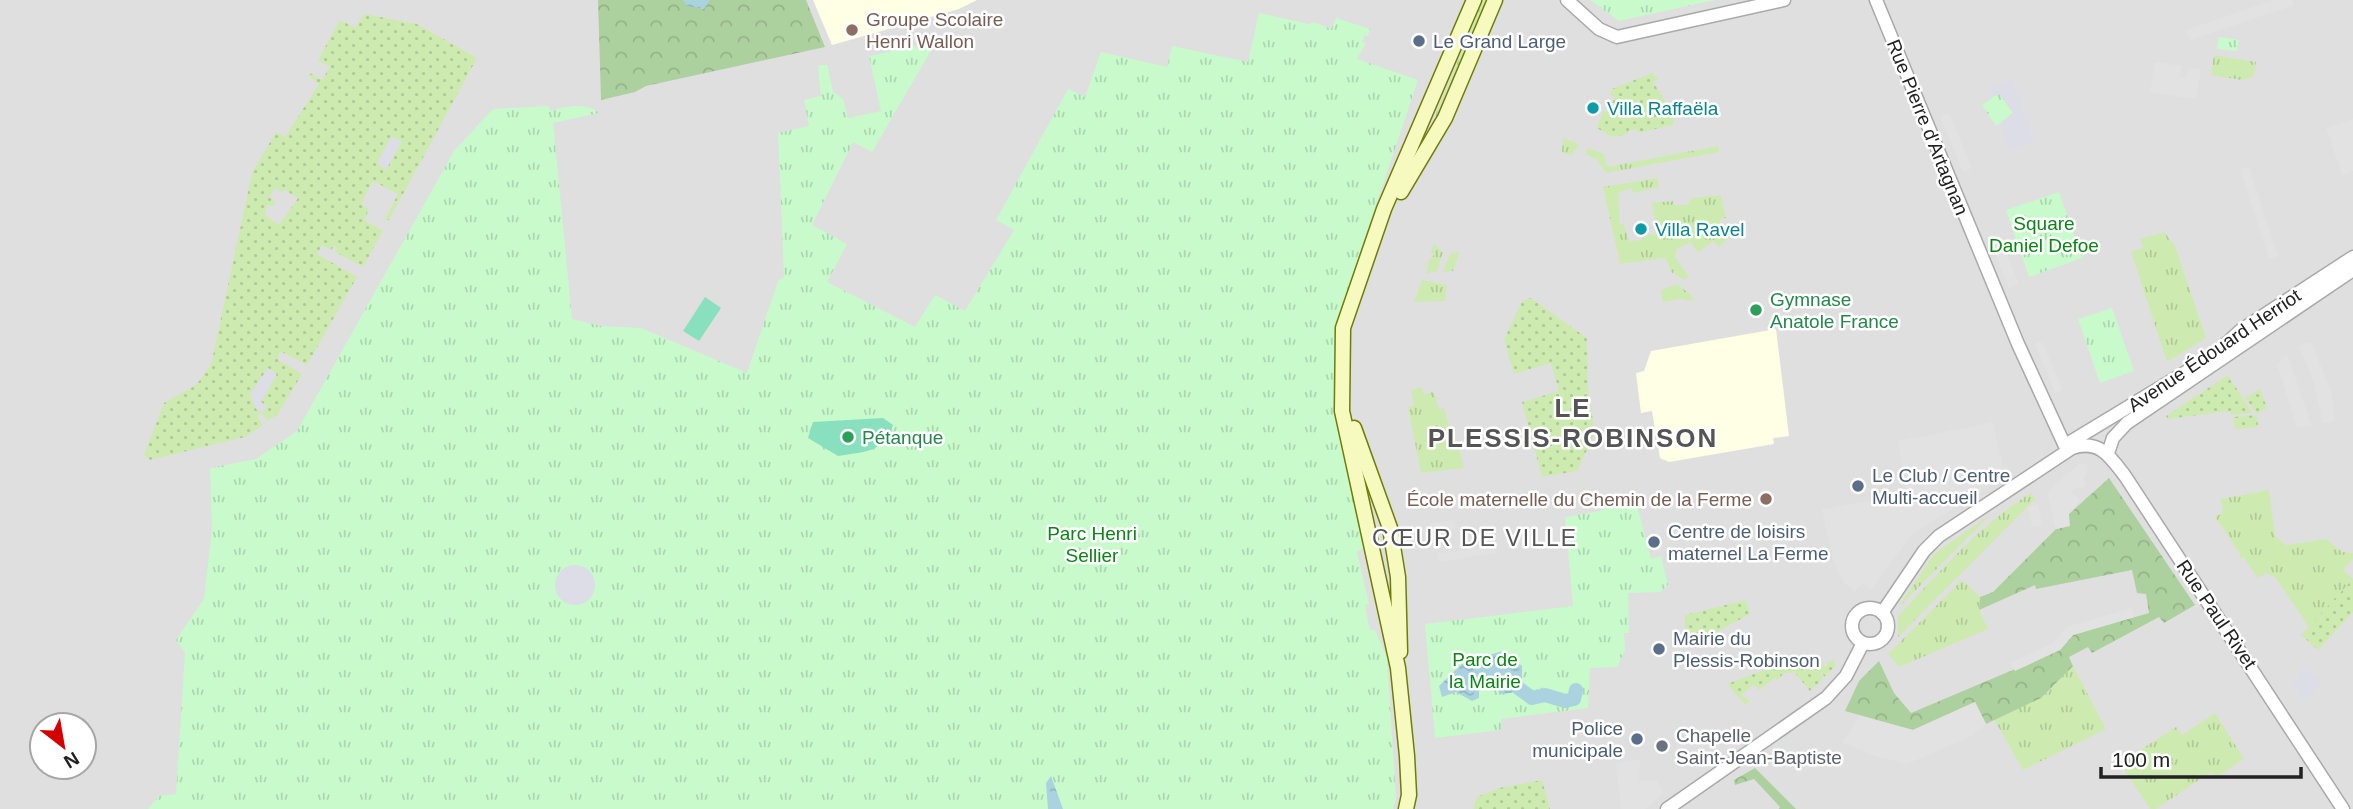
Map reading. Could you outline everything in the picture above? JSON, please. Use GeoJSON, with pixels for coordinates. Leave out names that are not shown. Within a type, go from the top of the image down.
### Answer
{"type":"FeatureCollection","features":[{"type":"Feature","properties":{"kind":"main road"},"geometry":{"type":"LineString","coordinates":[[1406,809],[1407,756],[1398,668],[1342,411],[1343,328],[1374,239],[1474,0]]}},
{"type":"Feature","properties":{"kind":"main road"},"geometry":{"type":"LineString","coordinates":[[1374,239],[1445,118],[1495,0]]}},
{"type":"Feature","properties":{"kind":"main road"},"geometry":{"type":"LineString","coordinates":[[1341,377],[1358,440],[1390,528],[1398,576],[1401,649],[1398,668]]}},
{"type":"Feature","properties":{"kind":"street"},"geometry":{"type":"LineString","coordinates":[[1567,0],[1599,29],[1617,37],[1784,0]]}},
{"type":"Feature","properties":{"kind":"street","name":"Rue Pierre d'Artagnan"},"geometry":{"type":"LineString","coordinates":[[1876,0],[2018,344],[2068,447]]}},
{"type":"Feature","properties":{"kind":"street","name":"Avenue Édouard Herriot"},"geometry":{"type":"LineString","coordinates":[[1882,613],[1939,536],[2068,447],[2214,355],[2241,330],[2353,257]]}},
{"type":"Feature","properties":{"kind":"street","name":"Avenue Édouard Herriot"},"geometry":{"type":"LineString","coordinates":[[2108,453],[2113,438],[2127,424],[2353,270]]}},
{"type":"Feature","properties":{"kind":"street","name":"Avenue Édouard Herriot"},"geometry":{"type":"LineString","coordinates":[[2274,326],[2272,318],[2275,314],[2314,290],[2326,274]]}},
{"type":"Feature","properties":{"kind":"street"},"geometry":{"type":"LineString","coordinates":[[2068,447],[2090,445],[2108,453]]}},
{"type":"Feature","properties":{"kind":"street","name":"Rue Paul Rivet"},"geometry":{"type":"LineString","coordinates":[[2108,453],[2285,716],[2343,809]]}},
{"type":"Feature","properties":{"kind":"street"},"geometry":{"type":"LineString","coordinates":[[1866,609],[1882,613],[1888,622],[1885,638],[1875,644],[1863,643],[1853,631],[1856,615],[1866,609]]}},
{"type":"Feature","properties":{"kind":"street"},"geometry":{"type":"LineString","coordinates":[[1667,809],[1826,698],[1846,676],[1863,643]]}},
{"type":"Feature","properties":{"kind":"shaded area"},"geometry":{"type":"Polygon","coordinates":[[[0,0],[2353,0],[2353,809],[0,809],[0,0]]]}},
{"type":"Feature","properties":{"kind":"shaded area","name":"Groupe Scolaire Henri Wallon"},"geometry":{"type":"Polygon","coordinates":[[[813,0],[977,0],[959,9],[832,45],[813,0]]]}},
{"type":"Feature","properties":{"kind":"shaded area"},"geometry":{"type":"Polygon","coordinates":[[[2274,0],[2292,0],[2294,5],[2190,40],[2186,30],[2274,0]]]}},
{"type":"Feature","properties":{"kind":"shaded area"},"geometry":{"type":"Polygon","coordinates":[[[2155,62],[2182,66],[2180,77],[2186,78],[2189,67],[2201,69],[2196,99],[2150,92],[2155,62]]]}},
{"type":"Feature","properties":{"kind":"shaded area"},"geometry":{"type":"Polygon","coordinates":[[[2012,79],[2034,142],[2009,150],[2001,122],[2013,113],[1999,94],[1993,97],[1990,87],[2012,79]]]}},
{"type":"Feature","properties":{"kind":"shaded area"},"geometry":{"type":"Polygon","coordinates":[[[1949,113],[1972,168],[1963,172],[1940,117],[1949,113]]]}},
{"type":"Feature","properties":{"kind":"shaded area"},"geometry":{"type":"Polygon","coordinates":[[[2353,119],[2353,171],[2342,175],[2326,128],[2353,119]]]}},
{"type":"Feature","properties":{"kind":"shaded area"},"geometry":{"type":"Polygon","coordinates":[[[391,137],[402,141],[386,170],[377,163],[391,137]]]}},
{"type":"Feature","properties":{"kind":"shaded area"},"geometry":{"type":"Polygon","coordinates":[[[2249,167],[2278,256],[2269,259],[2240,169],[2249,167]]]}},
{"type":"Feature","properties":{"kind":"shaded area"},"geometry":{"type":"Polygon","coordinates":[[[1998,233],[2019,284],[2009,288],[1988,237],[1998,233]]]}},
{"type":"Feature","properties":{"kind":"shaded area"},"geometry":{"type":"Polygon","coordinates":[[[1776,329],[1789,436],[1773,438],[1774,444],[1669,462],[1660,458],[1652,411],[1641,413],[1636,373],[1644,371],[1651,351],[1776,329]]]}},
{"type":"Feature","properties":{"kind":"shaded area"},"geometry":{"type":"Polygon","coordinates":[[[2042,341],[2063,390],[2055,393],[2035,344],[2042,341]]]}},
{"type":"Feature","properties":{"kind":"shaded area"},"geometry":{"type":"Polygon","coordinates":[[[2311,342],[2331,390],[2335,421],[2323,423],[2314,383],[2299,346],[2311,342]]]}},
{"type":"Feature","properties":{"kind":"shaded area"},"geometry":{"type":"Polygon","coordinates":[[[2287,354],[2312,426],[2297,428],[2277,364],[2287,354]]]}},
{"type":"Feature","properties":{"kind":"shaded area"},"geometry":{"type":"Polygon","coordinates":[[[268,368],[277,374],[261,402],[267,406],[262,413],[256,409],[250,394],[268,368]]]}},
{"type":"Feature","properties":{"kind":"shaded area"},"geometry":{"type":"Polygon","coordinates":[[[1993,422],[2005,477],[1912,534],[1871,590],[1863,583],[1855,592],[1843,582],[1832,557],[1822,509],[1906,494],[1898,441],[1993,422]]]}},
{"type":"Feature","properties":{"kind":"shaded area"},"geometry":{"type":"Polygon","coordinates":[[[2080,463],[2087,464],[2087,474],[2083,478],[2086,486],[2071,491],[2081,500],[2069,514],[2070,526],[2056,529],[2047,492],[2080,463]]]}},
{"type":"Feature","properties":{"kind":"shaded area"},"geometry":{"type":"Polygon","coordinates":[[[2038,504],[2042,525],[2032,527],[2028,507],[2038,504]]]}},
{"type":"Feature","properties":{"kind":"shaded area"},"geometry":{"type":"Polygon","coordinates":[[[1454,520],[1456,528],[1431,532],[1430,524],[1454,520]]]}},
{"type":"Feature","properties":{"kind":"shaded area"},"geometry":{"type":"Polygon","coordinates":[[[1495,545],[1496,553],[1439,562],[1438,554],[1495,545]]]}},
{"type":"Feature","properties":{"kind":"shaded area"},"geometry":{"type":"Polygon","coordinates":[[[575,565],[589,571],[595,585],[589,599],[575,605],[561,599],[555,585],[561,571],[575,565]]]}},
{"type":"Feature","properties":{"kind":"shaded area"},"geometry":{"type":"Polygon","coordinates":[[[2132,608],[2134,617],[2073,635],[2060,650],[2015,671],[2010,663],[2053,643],[2066,627],[2132,608]]]}},
{"type":"Feature","properties":{"kind":"shaded area"},"geometry":{"type":"Polygon","coordinates":[[[2305,668],[2319,680],[2323,680],[2308,698],[2301,697],[2292,683],[2303,676],[2300,671],[2305,668]]]}},
{"type":"Feature","properties":{"kind":"shaded area"},"geometry":{"type":"Polygon","coordinates":[[[1975,702],[1986,724],[1972,736],[1907,764],[1874,756],[1842,742],[1860,716],[1913,730],[1975,702]]]}},
{"type":"Feature","properties":{"kind":"shaded area"},"geometry":{"type":"Polygon","coordinates":[[[1640,759],[1639,780],[1657,781],[1664,793],[1645,809],[1621,809],[1616,763],[1640,759]]]}},
{"type":"Feature","properties":{"kind":"green space"},"geometry":{"type":"Polygon","coordinates":[[[598,0],[806,0],[825,47],[646,86],[635,92],[601,100],[598,0]]]}},
{"type":"Feature","properties":{"kind":"green space"},"geometry":{"type":"Polygon","coordinates":[[[1483,0],[1490,0],[1438,117],[1435,116],[1483,0]]]}},
{"type":"Feature","properties":{"kind":"green space"},"geometry":{"type":"Polygon","coordinates":[[[1590,0],[1715,0],[1619,21],[1590,0]]]}},
{"type":"Feature","properties":{"kind":"green space","name":"Parc Henri Sellier"},"geometry":{"type":"Polygon","coordinates":[[[1259,13],[1309,24],[1314,22],[1331,29],[1336,18],[1370,29],[1368,36],[1365,35],[1362,42],[1366,43],[1357,59],[1418,80],[1346,295],[1337,341],[1336,390],[1366,547],[1357,552],[1369,604],[1365,605],[1370,630],[1375,630],[1387,658],[1396,799],[1393,809],[148,809],[159,796],[176,794],[185,653],[176,640],[204,599],[212,529],[210,468],[256,459],[297,431],[454,151],[493,109],[548,106],[551,111],[582,106],[599,113],[553,123],[572,319],[601,326],[641,328],[747,373],[778,281],[784,277],[778,133],[809,126],[804,100],[821,96],[818,66],[827,64],[833,92],[843,99],[848,118],[881,111],[869,56],[936,42],[872,152],[853,142],[812,225],[847,244],[827,282],[915,327],[935,295],[965,311],[1014,230],[996,220],[1068,89],[1085,97],[1101,52],[1167,67],[1172,46],[1248,62],[1259,13]]]}},
{"type":"Feature","properties":{"kind":"green space"},"geometry":{"type":"Polygon","coordinates":[[[364,14],[417,24],[477,58],[389,220],[385,219],[398,194],[373,181],[361,204],[369,209],[364,220],[383,231],[363,267],[335,252],[337,248],[334,246],[331,250],[322,245],[317,254],[357,277],[307,365],[280,351],[278,360],[302,374],[278,414],[268,421],[262,413],[257,416],[263,425],[245,437],[150,460],[144,455],[164,403],[196,385],[211,365],[252,173],[276,132],[285,137],[319,84],[308,76],[310,73],[322,80],[330,67],[318,60],[340,20],[355,28],[364,14]],[[275,188],[269,197],[276,202],[272,207],[267,205],[265,215],[279,225],[298,198],[285,190],[281,192],[275,188]]]}},
{"type":"Feature","properties":{"kind":"green space"},"geometry":{"type":"Polygon","coordinates":[[[2219,37],[2239,40],[2237,51],[2217,49],[2219,37]]]}},
{"type":"Feature","properties":{"kind":"green space"},"geometry":{"type":"Polygon","coordinates":[[[2214,55],[2256,62],[2253,77],[2242,80],[2211,75],[2214,55]]]}},
{"type":"Feature","properties":{"kind":"green space"},"geometry":{"type":"Polygon","coordinates":[[[1652,73],[1658,79],[1653,82],[1674,115],[1673,125],[1638,133],[1637,129],[1612,137],[1597,128],[1603,111],[1608,112],[1615,97],[1610,95],[1612,89],[1652,73]]]}},
{"type":"Feature","properties":{"kind":"green space"},"geometry":{"type":"Polygon","coordinates":[[[1999,93],[2013,113],[1996,126],[1982,105],[1999,93]]]}},
{"type":"Feature","properties":{"kind":"green space"},"geometry":{"type":"Polygon","coordinates":[[[1563,138],[1579,144],[1571,156],[1562,152],[1563,138]]]}},
{"type":"Feature","properties":{"kind":"green space"},"geometry":{"type":"Polygon","coordinates":[[[1718,146],[1719,152],[1606,173],[1597,159],[1585,154],[1588,148],[1604,154],[1607,167],[1718,146]]]}},
{"type":"Feature","properties":{"kind":"green space"},"geometry":{"type":"Polygon","coordinates":[[[1657,178],[1659,187],[1634,193],[1631,188],[1618,193],[1620,224],[1624,225],[1629,241],[1642,240],[1642,234],[1656,235],[1652,203],[1673,201],[1674,205],[1688,205],[1691,198],[1721,195],[1726,218],[1720,219],[1721,226],[1727,226],[1730,236],[1719,247],[1713,241],[1698,253],[1691,242],[1677,249],[1675,257],[1689,277],[1685,280],[1672,273],[1665,258],[1620,264],[1603,187],[1657,178]]]}},
{"type":"Feature","properties":{"kind":"green space","name":"Square Daniel Defoe"},"geometry":{"type":"Polygon","coordinates":[[[2059,192],[2082,258],[2029,277],[2006,210],[2059,192]]]}},
{"type":"Feature","properties":{"kind":"green space"},"geometry":{"type":"Polygon","coordinates":[[[2164,232],[2175,246],[2206,338],[2167,362],[2131,252],[2143,248],[2140,239],[2164,232]]]}},
{"type":"Feature","properties":{"kind":"green space"},"geometry":{"type":"Polygon","coordinates":[[[1434,243],[1443,253],[1437,271],[1426,274],[1429,259],[1432,259],[1434,253],[1431,252],[1434,243]]]}},
{"type":"Feature","properties":{"kind":"green space"},"geometry":{"type":"Polygon","coordinates":[[[1460,252],[1453,271],[1443,272],[1450,254],[1460,252]]]}},
{"type":"Feature","properties":{"kind":"green space"},"geometry":{"type":"Polygon","coordinates":[[[1422,280],[1447,285],[1445,301],[1414,302],[1422,280]]]}},
{"type":"Feature","properties":{"kind":"green space"},"geometry":{"type":"Polygon","coordinates":[[[1677,284],[1691,295],[1693,301],[1680,299],[1663,302],[1661,290],[1677,284]]]}},
{"type":"Feature","properties":{"kind":"green space"},"geometry":{"type":"Polygon","coordinates":[[[705,297],[721,308],[699,341],[683,331],[705,297]]]}},
{"type":"Feature","properties":{"kind":"green space"},"geometry":{"type":"Polygon","coordinates":[[[1531,298],[1587,338],[1588,390],[1595,433],[1577,471],[1542,477],[1522,402],[1559,391],[1551,363],[1514,374],[1504,340],[1522,301],[1531,298]]]}},
{"type":"Feature","properties":{"kind":"green space"},"geometry":{"type":"Polygon","coordinates":[[[2112,308],[2134,371],[2100,383],[2078,319],[2112,308]]]}},
{"type":"Feature","properties":{"kind":"green space"},"geometry":{"type":"Polygon","coordinates":[[[2228,375],[2252,413],[2231,415],[2230,411],[2168,419],[2166,416],[2228,375]]]}},
{"type":"Feature","properties":{"kind":"green space"},"geometry":{"type":"Polygon","coordinates":[[[1421,387],[1424,394],[1434,392],[1439,409],[1444,408],[1455,450],[1459,448],[1464,468],[1421,473],[1408,407],[1414,405],[1411,390],[1421,387]]]}},
{"type":"Feature","properties":{"kind":"green space"},"geometry":{"type":"Polygon","coordinates":[[[2260,389],[2267,408],[2257,414],[2245,398],[2260,389]]]}},
{"type":"Feature","properties":{"kind":"green space"},"geometry":{"type":"Polygon","coordinates":[[[2257,415],[2258,427],[2235,429],[2233,417],[2257,415]]]}},
{"type":"Feature","properties":{"kind":"green space","name":"Pétanque"},"geometry":{"type":"Polygon","coordinates":[[[883,418],[893,425],[889,434],[878,446],[864,452],[838,456],[808,438],[813,422],[883,418]]]}},
{"type":"Feature","properties":{"kind":"green space"},"geometry":{"type":"Polygon","coordinates":[[[2109,478],[2195,605],[2164,623],[2159,617],[2092,653],[2088,647],[2069,657],[2073,666],[2041,698],[1986,724],[1975,702],[1913,730],[1845,711],[1859,681],[1879,661],[1894,693],[1911,713],[2060,650],[2073,635],[2149,613],[2146,594],[2137,593],[2132,570],[2036,589],[2035,585],[1979,610],[1980,597],[1993,592],[2056,529],[2069,526],[2069,514],[2109,478]]]}},
{"type":"Feature","properties":{"kind":"green space"},"geometry":{"type":"Polygon","coordinates":[[[2269,490],[2275,536],[2286,545],[2326,539],[2342,552],[2353,553],[2353,559],[2343,570],[2353,579],[2309,627],[2275,577],[2266,573],[2258,578],[2243,557],[2240,559],[2240,554],[2215,517],[2223,512],[2221,499],[2269,490]]]}},
{"type":"Feature","properties":{"kind":"green space"},"geometry":{"type":"Polygon","coordinates":[[[2031,493],[2035,499],[1898,637],[1898,616],[1977,534],[2031,493]]]}},
{"type":"Feature","properties":{"kind":"green space","name":"Parc de la Mairie"},"geometry":{"type":"Polygon","coordinates":[[[1634,494],[1651,559],[1661,556],[1668,585],[1660,592],[1628,593],[1629,633],[1624,633],[1625,650],[1617,667],[1590,668],[1588,708],[1501,719],[1501,730],[1435,738],[1425,624],[1573,606],[1565,517],[1600,511],[1634,494]]]}},
{"type":"Feature","properties":{"kind":"green space"},"geometry":{"type":"Polygon","coordinates":[[[1991,514],[1901,605],[1900,604],[1934,554],[1991,514]]]}},
{"type":"Feature","properties":{"kind":"green space"},"geometry":{"type":"Polygon","coordinates":[[[2353,579],[2353,612],[2318,650],[2301,635],[2353,579]]]}},
{"type":"Feature","properties":{"kind":"green space"},"geometry":{"type":"Polygon","coordinates":[[[1962,580],[1980,597],[1979,610],[1988,629],[1899,667],[1888,654],[1962,580]]]}},
{"type":"Feature","properties":{"kind":"green space"},"geometry":{"type":"Polygon","coordinates":[[[1746,600],[1750,614],[1711,635],[1685,642],[1685,615],[1746,600]]]}},
{"type":"Feature","properties":{"kind":"green space"},"geometry":{"type":"Polygon","coordinates":[[[1815,660],[1826,667],[1829,661],[1834,660],[1835,666],[1825,677],[1821,672],[1823,679],[1810,691],[1794,672],[1783,674],[1759,690],[1754,684],[1741,695],[1750,701],[1745,705],[1727,684],[1767,669],[1815,660]]]}},
{"type":"Feature","properties":{"kind":"green space"},"geometry":{"type":"Polygon","coordinates":[[[2073,666],[2106,729],[2023,770],[1994,719],[2041,698],[2073,666]]]}},
{"type":"Feature","properties":{"kind":"green space"},"geometry":{"type":"Polygon","coordinates":[[[2215,713],[2244,759],[2215,778],[2211,772],[2156,809],[2150,809],[2120,763],[2176,727],[2182,735],[2215,713]]]}},
{"type":"Feature","properties":{"kind":"green space"},"geometry":{"type":"Polygon","coordinates":[[[1755,768],[1796,809],[1779,809],[1754,779],[1735,785],[1734,780],[1755,768]]]}},
{"type":"Feature","properties":{"kind":"green space"},"geometry":{"type":"Polygon","coordinates":[[[1542,780],[1550,809],[1473,809],[1477,797],[1499,788],[1542,780]]]}},
{"type":"Feature","properties":{"kind":"water"},"geometry":{"type":"Polygon","coordinates":[[[683,0],[710,0],[704,9],[687,6],[683,0]]]}},
{"type":"Feature","properties":{"kind":"water"},"geometry":{"type":"Polygon","coordinates":[[[1503,651],[1522,666],[1522,682],[1511,693],[1501,694],[1484,673],[1479,677],[1479,698],[1472,701],[1456,692],[1442,697],[1439,686],[1464,662],[1503,651]]]}},
{"type":"Feature","properties":{"kind":"water"},"geometry":{"type":"Polygon","coordinates":[[[1051,776],[1063,809],[1048,809],[1046,783],[1051,776]]]}},
{"type":"Feature","properties":{"kind":"waterway"},"geometry":{"type":"LineString","coordinates":[[1517,687],[1532,698],[1545,695],[1565,701],[1574,699],[1576,690]]}},
{"type":"Feature","properties":{"kind":"place","name":"Groupe Scolaire Henri Wallon"},"geometry":{"type":"Point","coordinates":[852,30]}},
{"type":"Feature","properties":{"kind":"place","name":"Le Grand Large"},"geometry":{"type":"Point","coordinates":[1419,41]}},
{"type":"Feature","properties":{"kind":"place","name":"Villa Raffaëla"},"geometry":{"type":"Point","coordinates":[1593,108]}},
{"type":"Feature","properties":{"kind":"place","name":"Villa Ravel"},"geometry":{"type":"Point","coordinates":[1641,229]}},
{"type":"Feature","properties":{"kind":"place","name":"Gymnase Anatole France"},"geometry":{"type":"Point","coordinates":[1756,310]}},
{"type":"Feature","properties":{"kind":"place","name":"Pétanque"},"geometry":{"type":"Point","coordinates":[848,437]}},
{"type":"Feature","properties":{"kind":"place","name":"Le Club / Centre Multi-accueil"},"geometry":{"type":"Point","coordinates":[1858,486]}},
{"type":"Feature","properties":{"kind":"place","name":"École maternelle du Chemin de la Ferme"},"geometry":{"type":"Point","coordinates":[1766,499]}},
{"type":"Feature","properties":{"kind":"place","name":"Centre de loisirs maternel La Ferme"},"geometry":{"type":"Point","coordinates":[1654,542]}},
{"type":"Feature","properties":{"kind":"place","name":"Mairie du Plessis-Robinson"},"geometry":{"type":"Point","coordinates":[1659,649]}},
{"type":"Feature","properties":{"kind":"place","name":"Police municipale"},"geometry":{"type":"Point","coordinates":[1637,739]}},
{"type":"Feature","properties":{"kind":"place","name":"Chapelle Saint-Jean-Baptiste"},"geometry":{"type":"Point","coordinates":[1662,746]}},
{"type":"Feature","properties":{"kind":"district","name":"LE PLESSIS-ROBINSON"},"geometry":{"type":"Point","coordinates":[1573,422]}},
{"type":"Feature","properties":{"kind":"district","name":"CŒUR DE VILLE"},"geometry":{"type":"Point","coordinates":[1475,538]}}]}
